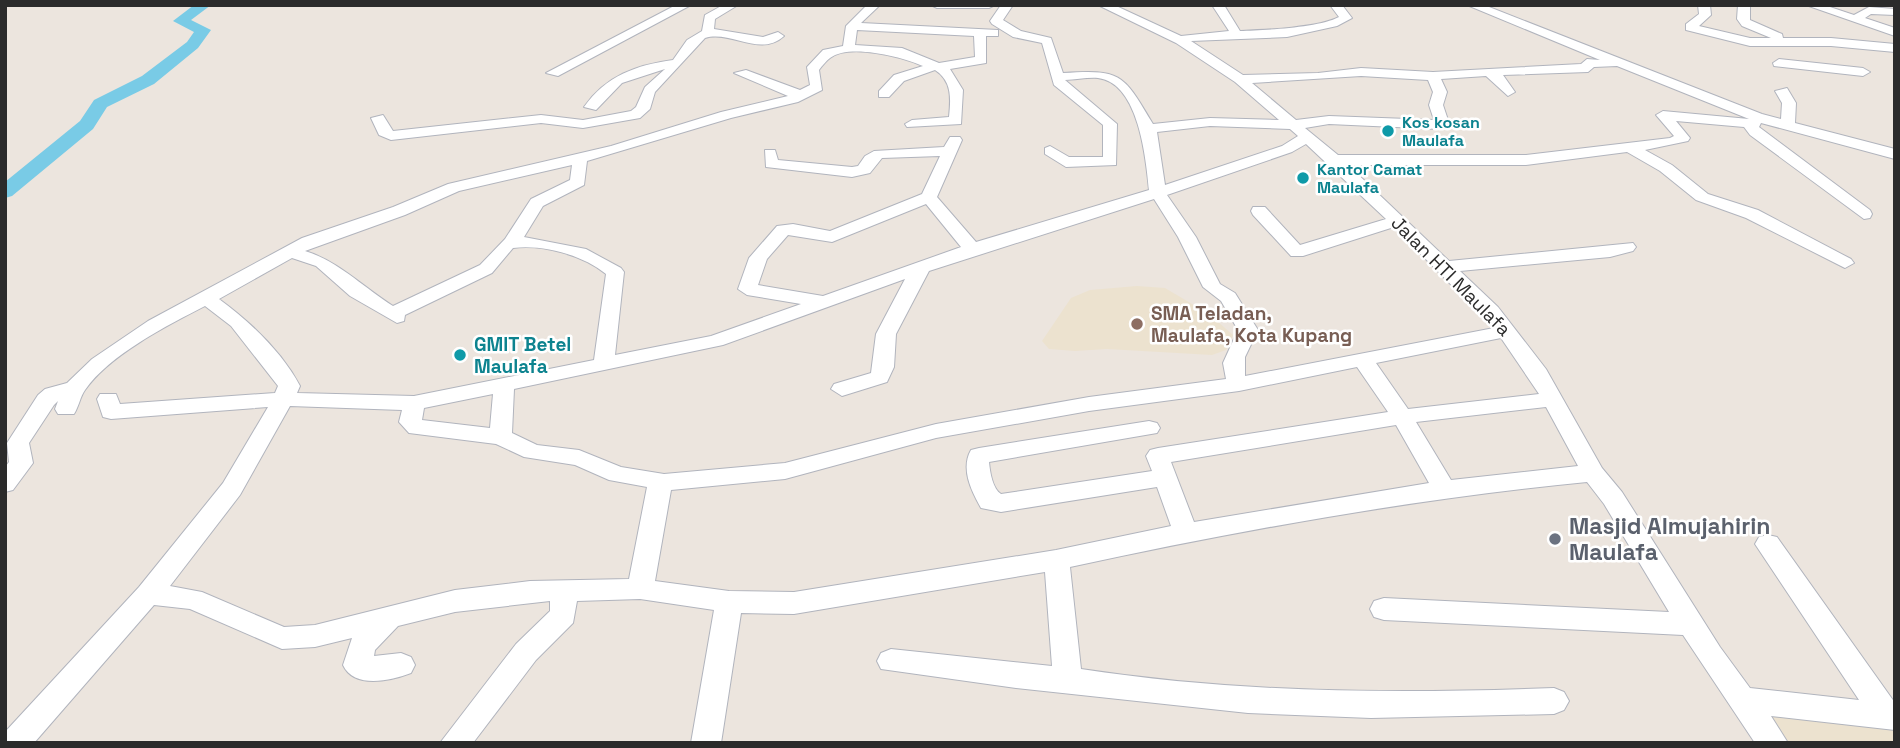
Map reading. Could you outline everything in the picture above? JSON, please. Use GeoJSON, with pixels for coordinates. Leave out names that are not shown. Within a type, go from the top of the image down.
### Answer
{"type":"FeatureCollection","features":[{"type":"Feature","properties":{"kind":"street"},"geometry":{"type":"LineString","coordinates":[[553,73],[685,5]]}},
{"type":"Feature","properties":{"kind":"street"},"geometry":{"type":"LineString","coordinates":[[708,33],[709,17],[732,5]]}},
{"type":"Feature","properties":{"kind":"street"},"geometry":{"type":"LineString","coordinates":[[849,48],[846,38],[852,26],[874,5]]}},
{"type":"Feature","properties":{"kind":"street"},"geometry":{"type":"LineString","coordinates":[[937,5],[989,5]]}},
{"type":"Feature","properties":{"kind":"street"},"geometry":{"type":"LineString","coordinates":[[1007,5],[996,22],[1017,34]]}},
{"type":"Feature","properties":{"kind":"street","name":"Jalan HTI Maulafa"},"geometry":{"type":"LineString","coordinates":[[1104,5],[1180,40],[1240,79],[1329,156],[1491,311],[1555,399],[1593,473],[1613,498],[1692,624],[1773,743]]}},
{"type":"Feature","properties":{"kind":"street"},"geometry":{"type":"LineString","coordinates":[[1217,5],[1237,35]]}},
{"type":"Feature","properties":{"kind":"street"},"geometry":{"type":"LineString","coordinates":[[1180,40],[1287,33],[1298,27],[1340,22],[1346,18],[1336,5]]}},
{"type":"Feature","properties":{"kind":"street"},"geometry":{"type":"LineString","coordinates":[[1473,5],[1625,64],[1756,121]]}},
{"type":"Feature","properties":{"kind":"street"},"geometry":{"type":"LineString","coordinates":[[1704,5],[1705,15],[1691,25],[1693,29],[1750,42],[1787,41],[1895,48]]}},
{"type":"Feature","properties":{"kind":"street"},"geometry":{"type":"LineString","coordinates":[[1744,5],[1743,19],[1746,23],[1787,41]]}},
{"type":"Feature","properties":{"kind":"street"},"geometry":{"type":"LineString","coordinates":[[1812,5],[1895,32]]}},
{"type":"Feature","properties":{"kind":"street"},"geometry":{"type":"LineString","coordinates":[[1857,18],[1866,8],[1895,12]]}},
{"type":"Feature","properties":{"kind":"street"},"geometry":{"type":"LineString","coordinates":[[852,26],[1017,34],[1047,41],[1056,77],[1083,103],[1108,121],[1130,149],[1187,237],[1208,281],[1234,305],[1248,330],[1231,360],[1231,372],[1239,384]]}},
{"type":"Feature","properties":{"kind":"street"},"geometry":{"type":"LineString","coordinates":[[378,118],[384,132],[391,136],[541,119],[572,124],[611,120],[642,111],[645,95],[678,63],[688,43],[708,33],[729,33],[761,42],[778,36]]}},
{"type":"Feature","properties":{"kind":"street"},"geometry":{"type":"LineString","coordinates":[[884,94],[899,78],[936,66],[981,60],[980,33]]}},
{"type":"Feature","properties":{"kind":"street"},"geometry":{"type":"LineString","coordinates":[[1779,64],[1865,74],[1853,64],[1815,43]]}},
{"type":"Feature","properties":{"kind":"street"},"geometry":{"type":"LineString","coordinates":[[5,484],[21,463],[14,436],[53,394],[75,388],[149,330],[328,234],[391,214],[466,183],[628,146],[801,95],[817,87],[812,70],[823,57],[849,48],[902,52],[951,75],[956,83],[956,121]]}},
{"type":"Feature","properties":{"kind":"street"},"geometry":{"type":"LineString","coordinates":[[1240,79],[1318,77],[1361,72],[1433,76],[1588,68],[1587,63],[1593,62],[1625,64]]}},
{"type":"Feature","properties":{"kind":"street"},"geometry":{"type":"LineString","coordinates":[[591,107],[600,92],[611,83],[645,68],[678,63]]}},
{"type":"Feature","properties":{"kind":"street"},"geometry":{"type":"LineString","coordinates":[[1492,72],[1490,74],[1502,81],[1508,92]]}},
{"type":"Feature","properties":{"kind":"street"},"geometry":{"type":"LineString","coordinates":[[741,73],[801,95]]}},
{"type":"Feature","properties":{"kind":"street"},"geometry":{"type":"LineString","coordinates":[[1056,77],[1096,73],[1112,78],[1126,90],[1149,129]]}},
{"type":"Feature","properties":{"kind":"street"},"geometry":{"type":"LineString","coordinates":[[1050,151],[1066,162],[1107,163],[1130,149],[1149,129],[1210,122],[1300,131],[1329,120],[1438,125],[1441,120],[1436,105],[1440,92],[1433,76]]}},
{"type":"Feature","properties":{"kind":"street"},"geometry":{"type":"LineString","coordinates":[[1782,92],[1789,103],[1788,125]]}},
{"type":"Feature","properties":{"kind":"street"},"geometry":{"type":"LineString","coordinates":[[108,399],[111,412],[283,399],[414,403],[716,341],[821,301],[972,249],[1158,193],[1287,149],[1329,156],[1525,160],[1631,148],[1683,138],[1663,115],[1788,125],[1891,153]]}},
{"type":"Feature","properties":{"kind":"street"},"geometry":{"type":"LineString","coordinates":[[912,124],[956,121],[968,125],[960,131],[929,190],[929,197],[972,249]]}},
{"type":"Feature","properties":{"kind":"street"},"geometry":{"type":"LineString","coordinates":[[1756,121],[1751,128],[1755,132],[1864,214]]}},
{"type":"Feature","properties":{"kind":"street"},"geometry":{"type":"LineString","coordinates":[[1287,149],[1300,131]]}},
{"type":"Feature","properties":{"kind":"street"},"geometry":{"type":"LineString","coordinates":[[1874,131],[1891,153]]}},
{"type":"Feature","properties":{"kind":"street"},"geometry":{"type":"LineString","coordinates":[[1631,148],[1665,168],[1702,197],[1752,214],[1845,263]]}},
{"type":"Feature","properties":{"kind":"street"},"geometry":{"type":"LineString","coordinates":[[770,153],[771,164],[852,172],[864,170],[870,159],[879,153],[951,151]]}},
{"type":"Feature","properties":{"kind":"street"},"geometry":{"type":"LineString","coordinates":[[290,252],[322,262],[357,292],[395,315],[486,269],[503,248],[512,242],[537,203],[578,182],[580,157]]}},
{"type":"Feature","properties":{"kind":"street"},"geometry":{"type":"LineString","coordinates":[[821,301],[747,289],[754,264],[773,239],[783,230],[790,228],[824,237],[837,236],[929,197]]}},
{"type":"Feature","properties":{"kind":"street"},"geometry":{"type":"LineString","coordinates":[[1259,211],[1297,252],[1396,221]]}},
{"type":"Feature","properties":{"kind":"street"},"geometry":{"type":"LineString","coordinates":[[512,242],[530,241],[568,251],[601,262],[615,272],[604,363]]}},
{"type":"Feature","properties":{"kind":"street"},"geometry":{"type":"LineString","coordinates":[[1445,267],[1515,258],[1610,252],[1627,247]]}},
{"type":"Feature","properties":{"kind":"street"},"geometry":{"type":"LineString","coordinates":[[842,389],[880,377],[883,372],[883,345],[895,309],[923,266]]}},
{"type":"Feature","properties":{"kind":"street"},"geometry":{"type":"LineString","coordinates":[[15,743],[148,594],[232,489],[289,386],[238,322],[206,298]]}},
{"type":"Feature","properties":{"kind":"street"},"geometry":{"type":"LineString","coordinates":[[414,403],[410,422],[417,428],[501,437],[532,452],[579,458],[617,474],[664,482],[785,471],[936,431],[1239,384],[1507,331]]}},
{"type":"Feature","properties":{"kind":"street"},"geometry":{"type":"LineString","coordinates":[[1362,360],[1382,385],[1445,489]]}},
{"type":"Feature","properties":{"kind":"street"},"geometry":{"type":"LineString","coordinates":[[501,437],[504,385]]}},
{"type":"Feature","properties":{"kind":"street"},"geometry":{"type":"LineString","coordinates":[[66,409],[75,388]]}},
{"type":"Feature","properties":{"kind":"street"},"geometry":{"type":"LineString","coordinates":[[1144,397],[1149,428],[1186,533]]}},
{"type":"Feature","properties":{"kind":"street"},"geometry":{"type":"LineString","coordinates":[[1149,428],[979,456],[977,464],[990,502],[1402,417],[1555,399]]}},
{"type":"Feature","properties":{"kind":"street"},"geometry":{"type":"LineString","coordinates":[[148,594],[193,599],[282,638],[315,636],[494,593],[640,589],[729,602],[794,603],[1445,489],[1593,473]]}},
{"type":"Feature","properties":{"kind":"street"},"geometry":{"type":"LineString","coordinates":[[640,589],[658,489],[664,482]]}},
{"type":"Feature","properties":{"kind":"street"},"geometry":{"type":"LineString","coordinates":[[1768,544],[1891,716]]}},
{"type":"Feature","properties":{"kind":"street"},"geometry":{"type":"LineString","coordinates":[[1056,559],[1063,607],[1066,679]]}},
{"type":"Feature","properties":{"kind":"street"},"geometry":{"type":"LineString","coordinates":[[455,743],[526,652],[563,615],[564,590]]}},
{"type":"Feature","properties":{"kind":"street"},"geometry":{"type":"LineString","coordinates":[[706,743],[729,602]]}},
{"type":"Feature","properties":{"kind":"street"},"geometry":{"type":"LineString","coordinates":[[1384,609],[1692,624]]}},
{"type":"Feature","properties":{"kind":"street"},"geometry":{"type":"LineString","coordinates":[[395,618],[372,633],[363,644],[357,665],[364,669],[401,666]]}},
{"type":"Feature","properties":{"kind":"street"},"geometry":{"type":"LineString","coordinates":[[891,661],[1016,676],[1066,679],[1215,699],[1437,706],[1554,701]]}},
{"type":"Feature","properties":{"kind":"street"},"geometry":{"type":"LineString","coordinates":[[1744,700],[1891,716]]}},
{"type":"Feature","properties":{"kind":"shaded area","name":"SMA Teladan, Maulafa, Kota Kupang"},"geometry":{"type":"Polygon","coordinates":[[[1137,286],[1165,288],[1209,314],[1233,335],[1226,350],[1212,355],[1107,349],[1075,351],[1049,349],[1042,341],[1071,298],[1090,290],[1137,286]]]}},
{"type":"Feature","properties":{"kind":"shaded area"},"geometry":{"type":"Polygon","coordinates":[[[1791,711],[1895,723],[1895,743],[1778,743],[1760,717],[1791,711]]]}},
{"type":"Feature","properties":{"kind":"waterway"},"geometry":{"type":"LineString","coordinates":[[5,192],[87,125],[100,104],[148,80],[193,45],[203,30],[180,21],[204,5]]}},
{"type":"Feature","properties":{"kind":"place","name":"Kos kosan Maulafa"},"geometry":{"type":"Point","coordinates":[1388,131]}},
{"type":"Feature","properties":{"kind":"place","name":"Kantor Camat Maulafa"},"geometry":{"type":"Point","coordinates":[1303,178]}},
{"type":"Feature","properties":{"kind":"place","name":"SMA Teladan, Maulafa, Kota Kupang"},"geometry":{"type":"Point","coordinates":[1137,324]}},
{"type":"Feature","properties":{"kind":"place","name":"GMIT Betel Maulafa"},"geometry":{"type":"Point","coordinates":[460,355]}},
{"type":"Feature","properties":{"kind":"place","name":"Masjid Almujahirin Maulafa"},"geometry":{"type":"Point","coordinates":[1555,539]}}]}
